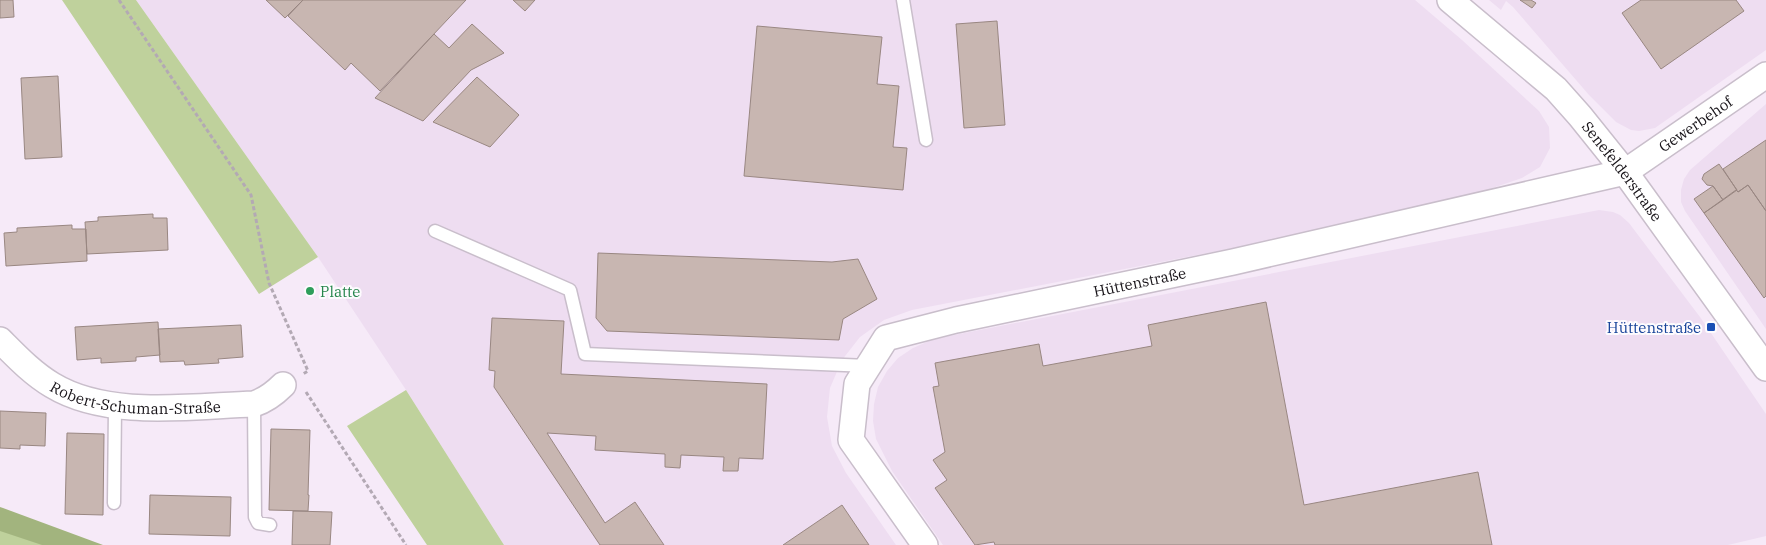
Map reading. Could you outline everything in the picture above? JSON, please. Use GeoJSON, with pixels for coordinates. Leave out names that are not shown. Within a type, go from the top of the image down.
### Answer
{"type":"FeatureCollection","features":[{"type":"Feature","properties":{"kind":"street","name":"Senefelderstraße"},"geometry":{"type":"LineString","coordinates":[[1450,0],[1556,89],[1625,172],[1766,368]]}},
{"type":"Feature","properties":{"kind":"street","name":"Gewerbehof"},"geometry":{"type":"LineString","coordinates":[[1625,172],[1766,75]]}},
{"type":"Feature","properties":{"kind":"street","name":"Hüttenstraße"},"geometry":{"type":"LineString","coordinates":[[924,545],[851,440],[857,384],[886,338],[956,320],[1233,262],[1625,172]]}},
{"type":"Feature","properties":{"kind":"street","name":"Robert-Schuman-Straße"},"geometry":{"type":"LineString","coordinates":[[0,340],[26,366],[54,386],[82,398],[115,406],[254,404],[264,401],[295,384]]}},
{"type":"Feature","properties":{"kind":"lane"},"geometry":{"type":"LineString","coordinates":[[903,0],[926,140]]}},
{"type":"Feature","properties":{"kind":"lane"},"geometry":{"type":"LineString","coordinates":[[435,231],[570,290],[585,354],[868,366]]}},
{"type":"Feature","properties":{"kind":"lane"},"geometry":{"type":"LineString","coordinates":[[254,404],[255,517],[258,523],[270,525]]}},
{"type":"Feature","properties":{"kind":"lane"},"geometry":{"type":"LineString","coordinates":[[114,504],[115,406]]}},
{"type":"Feature","properties":{"kind":"path"},"geometry":{"type":"LineString","coordinates":[[119,0],[251,195],[269,283],[308,371],[295,384],[406,545]]}},
{"type":"Feature","properties":{"kind":"shaded area"},"geometry":{"type":"Polygon","coordinates":[[[136,0],[1415,0],[1462,40],[1539,111],[1549,127],[1550,148],[1540,167],[1522,178],[1466,197],[1337,228],[912,310],[884,320],[860,337],[842,360],[830,388],[827,417],[832,446],[846,473],[896,545],[504,545],[406,390],[318,257],[136,0]]]}},
{"type":"Feature","properties":{"kind":"shaded area"},"geometry":{"type":"Polygon","coordinates":[[[1489,0],[1766,0],[1766,50],[1655,128],[1639,131],[1631,130],[1616,122],[1589,95],[1513,7],[1506,1],[1501,10],[1489,0]]]}},
{"type":"Feature","properties":{"kind":"shaded area"},"geometry":{"type":"Polygon","coordinates":[[[1766,104],[1766,329],[1685,211],[1681,202],[1681,190],[1684,179],[1690,170],[1766,104]]]}},
{"type":"Feature","properties":{"kind":"shaded area"},"geometry":{"type":"Polygon","coordinates":[[[1599,210],[1620,215],[1629,223],[1700,317],[1766,414],[1766,536],[1728,545],[943,545],[892,471],[876,439],[873,421],[878,387],[887,371],[898,358],[913,348],[929,341],[1599,210]]]}},
{"type":"Feature","properties":{"kind":"green space"},"geometry":{"type":"Polygon","coordinates":[[[62,0],[136,0],[318,257],[259,294],[62,0]]]}},
{"type":"Feature","properties":{"kind":"green space"},"geometry":{"type":"Polygon","coordinates":[[[406,390],[504,545],[427,545],[347,426],[406,390]]]}},
{"type":"Feature","properties":{"kind":"green space"},"geometry":{"type":"Polygon","coordinates":[[[0,507],[103,545],[42,545],[0,531],[0,507]]]}},
{"type":"Feature","properties":{"kind":"green space"},"geometry":{"type":"Polygon","coordinates":[[[0,515],[80,545],[0,545],[0,515]]]}},
{"type":"Feature","properties":{"kind":"building"},"geometry":{"type":"Polygon","coordinates":[[[0,0],[13,0],[14,17],[0,18],[0,0]]]}},
{"type":"Feature","properties":{"kind":"building"},"geometry":{"type":"Polygon","coordinates":[[[266,0],[303,0],[285,18],[266,0]]]}},
{"type":"Feature","properties":{"kind":"building"},"geometry":{"type":"Polygon","coordinates":[[[303,0],[466,0],[380,91],[351,63],[345,70],[288,16],[303,0]]]}},
{"type":"Feature","properties":{"kind":"building"},"geometry":{"type":"Polygon","coordinates":[[[513,0],[535,0],[525,11],[513,0]]]}},
{"type":"Feature","properties":{"kind":"building"},"geometry":{"type":"Polygon","coordinates":[[[1520,0],[1531,0],[1536,3],[1532,8],[1520,0]]]}},
{"type":"Feature","properties":{"kind":"building"},"geometry":{"type":"Polygon","coordinates":[[[1641,0],[1736,0],[1744,11],[1661,69],[1622,13],[1641,0]]]}},
{"type":"Feature","properties":{"kind":"building"},"geometry":{"type":"Polygon","coordinates":[[[997,21],[1005,125],[964,128],[956,24],[997,21]]]}},
{"type":"Feature","properties":{"kind":"building"},"geometry":{"type":"Polygon","coordinates":[[[472,24],[504,53],[471,70],[423,121],[375,98],[434,34],[449,48],[472,24]]]}},
{"type":"Feature","properties":{"kind":"building"},"geometry":{"type":"Polygon","coordinates":[[[757,26],[882,37],[877,84],[899,86],[893,147],[907,148],[903,190],[744,176],[757,26]]]}},
{"type":"Feature","properties":{"kind":"building"},"geometry":{"type":"Polygon","coordinates":[[[58,76],[62,157],[25,159],[21,78],[58,76]]]}},
{"type":"Feature","properties":{"kind":"building"},"geometry":{"type":"Polygon","coordinates":[[[477,77],[519,115],[490,147],[433,122],[477,77]]]}},
{"type":"Feature","properties":{"kind":"building"},"geometry":{"type":"Polygon","coordinates":[[[1766,140],[1766,211],[1748,185],[1738,192],[1723,169],[1766,140]]]}},
{"type":"Feature","properties":{"kind":"building"},"geometry":{"type":"Polygon","coordinates":[[[1719,164],[1737,190],[1723,200],[1713,186],[1707,185],[1702,179],[1704,174],[1719,164]]]}},
{"type":"Feature","properties":{"kind":"building"},"geometry":{"type":"Polygon","coordinates":[[[1748,185],[1766,211],[1766,296],[1764,298],[1704,213],[1736,190],[1738,192],[1748,185]]]}},
{"type":"Feature","properties":{"kind":"building"},"geometry":{"type":"Polygon","coordinates":[[[1713,186],[1723,200],[1704,213],[1694,199],[1713,186]]]}},
{"type":"Feature","properties":{"kind":"building"},"geometry":{"type":"Polygon","coordinates":[[[153,214],[153,218],[167,218],[168,250],[87,254],[85,222],[98,221],[98,217],[153,214]]]}},
{"type":"Feature","properties":{"kind":"building"},"geometry":{"type":"Polygon","coordinates":[[[72,225],[72,229],[86,229],[87,261],[6,266],[4,233],[17,232],[17,228],[72,225]]]}},
{"type":"Feature","properties":{"kind":"building"},"geometry":{"type":"Polygon","coordinates":[[[598,253],[832,262],[858,259],[877,299],[843,319],[839,340],[607,331],[596,318],[598,253]]]}},
{"type":"Feature","properties":{"kind":"building"},"geometry":{"type":"Polygon","coordinates":[[[1266,302],[1304,505],[1478,472],[1492,545],[995,545],[994,542],[975,545],[935,488],[947,480],[933,460],[945,452],[933,387],[939,386],[935,363],[1039,344],[1043,366],[1152,346],[1148,325],[1266,302]]]}},
{"type":"Feature","properties":{"kind":"building"},"geometry":{"type":"Polygon","coordinates":[[[492,318],[564,321],[561,374],[767,384],[763,459],[739,458],[738,471],[723,471],[724,457],[681,455],[680,468],[665,467],[665,454],[595,450],[596,436],[547,433],[605,523],[635,502],[664,545],[600,545],[494,387],[495,371],[489,370],[492,318]]]}},
{"type":"Feature","properties":{"kind":"building"},"geometry":{"type":"Polygon","coordinates":[[[158,322],[160,355],[136,357],[136,361],[101,363],[101,358],[77,360],[75,327],[158,322]]]}},
{"type":"Feature","properties":{"kind":"building"},"geometry":{"type":"Polygon","coordinates":[[[241,325],[243,357],[218,359],[219,363],[185,365],[184,361],[160,362],[158,329],[241,325]]]}},
{"type":"Feature","properties":{"kind":"building"},"geometry":{"type":"Polygon","coordinates":[[[0,411],[46,413],[45,446],[20,445],[20,449],[0,448],[0,411]]]}},
{"type":"Feature","properties":{"kind":"building"},"geometry":{"type":"Polygon","coordinates":[[[271,429],[310,430],[308,511],[269,510],[271,429]]]}},
{"type":"Feature","properties":{"kind":"building"},"geometry":{"type":"Polygon","coordinates":[[[67,433],[104,434],[103,515],[65,514],[67,433]]]}},
{"type":"Feature","properties":{"kind":"building"},"geometry":{"type":"Polygon","coordinates":[[[150,495],[231,497],[230,536],[149,534],[150,495]]]}},
{"type":"Feature","properties":{"kind":"building"},"geometry":{"type":"Polygon","coordinates":[[[842,505],[869,545],[783,545],[842,505]]]}},
{"type":"Feature","properties":{"kind":"building"},"geometry":{"type":"Polygon","coordinates":[[[293,511],[332,512],[330,545],[292,545],[293,511]]]}},
{"type":"Feature","properties":{"kind":"place","name":"Platte"},"geometry":{"type":"Point","coordinates":[310,291]}},
{"type":"Feature","properties":{"kind":"place","name":"Hüttenstraße"},"geometry":{"type":"Point","coordinates":[1711,327]}}]}
